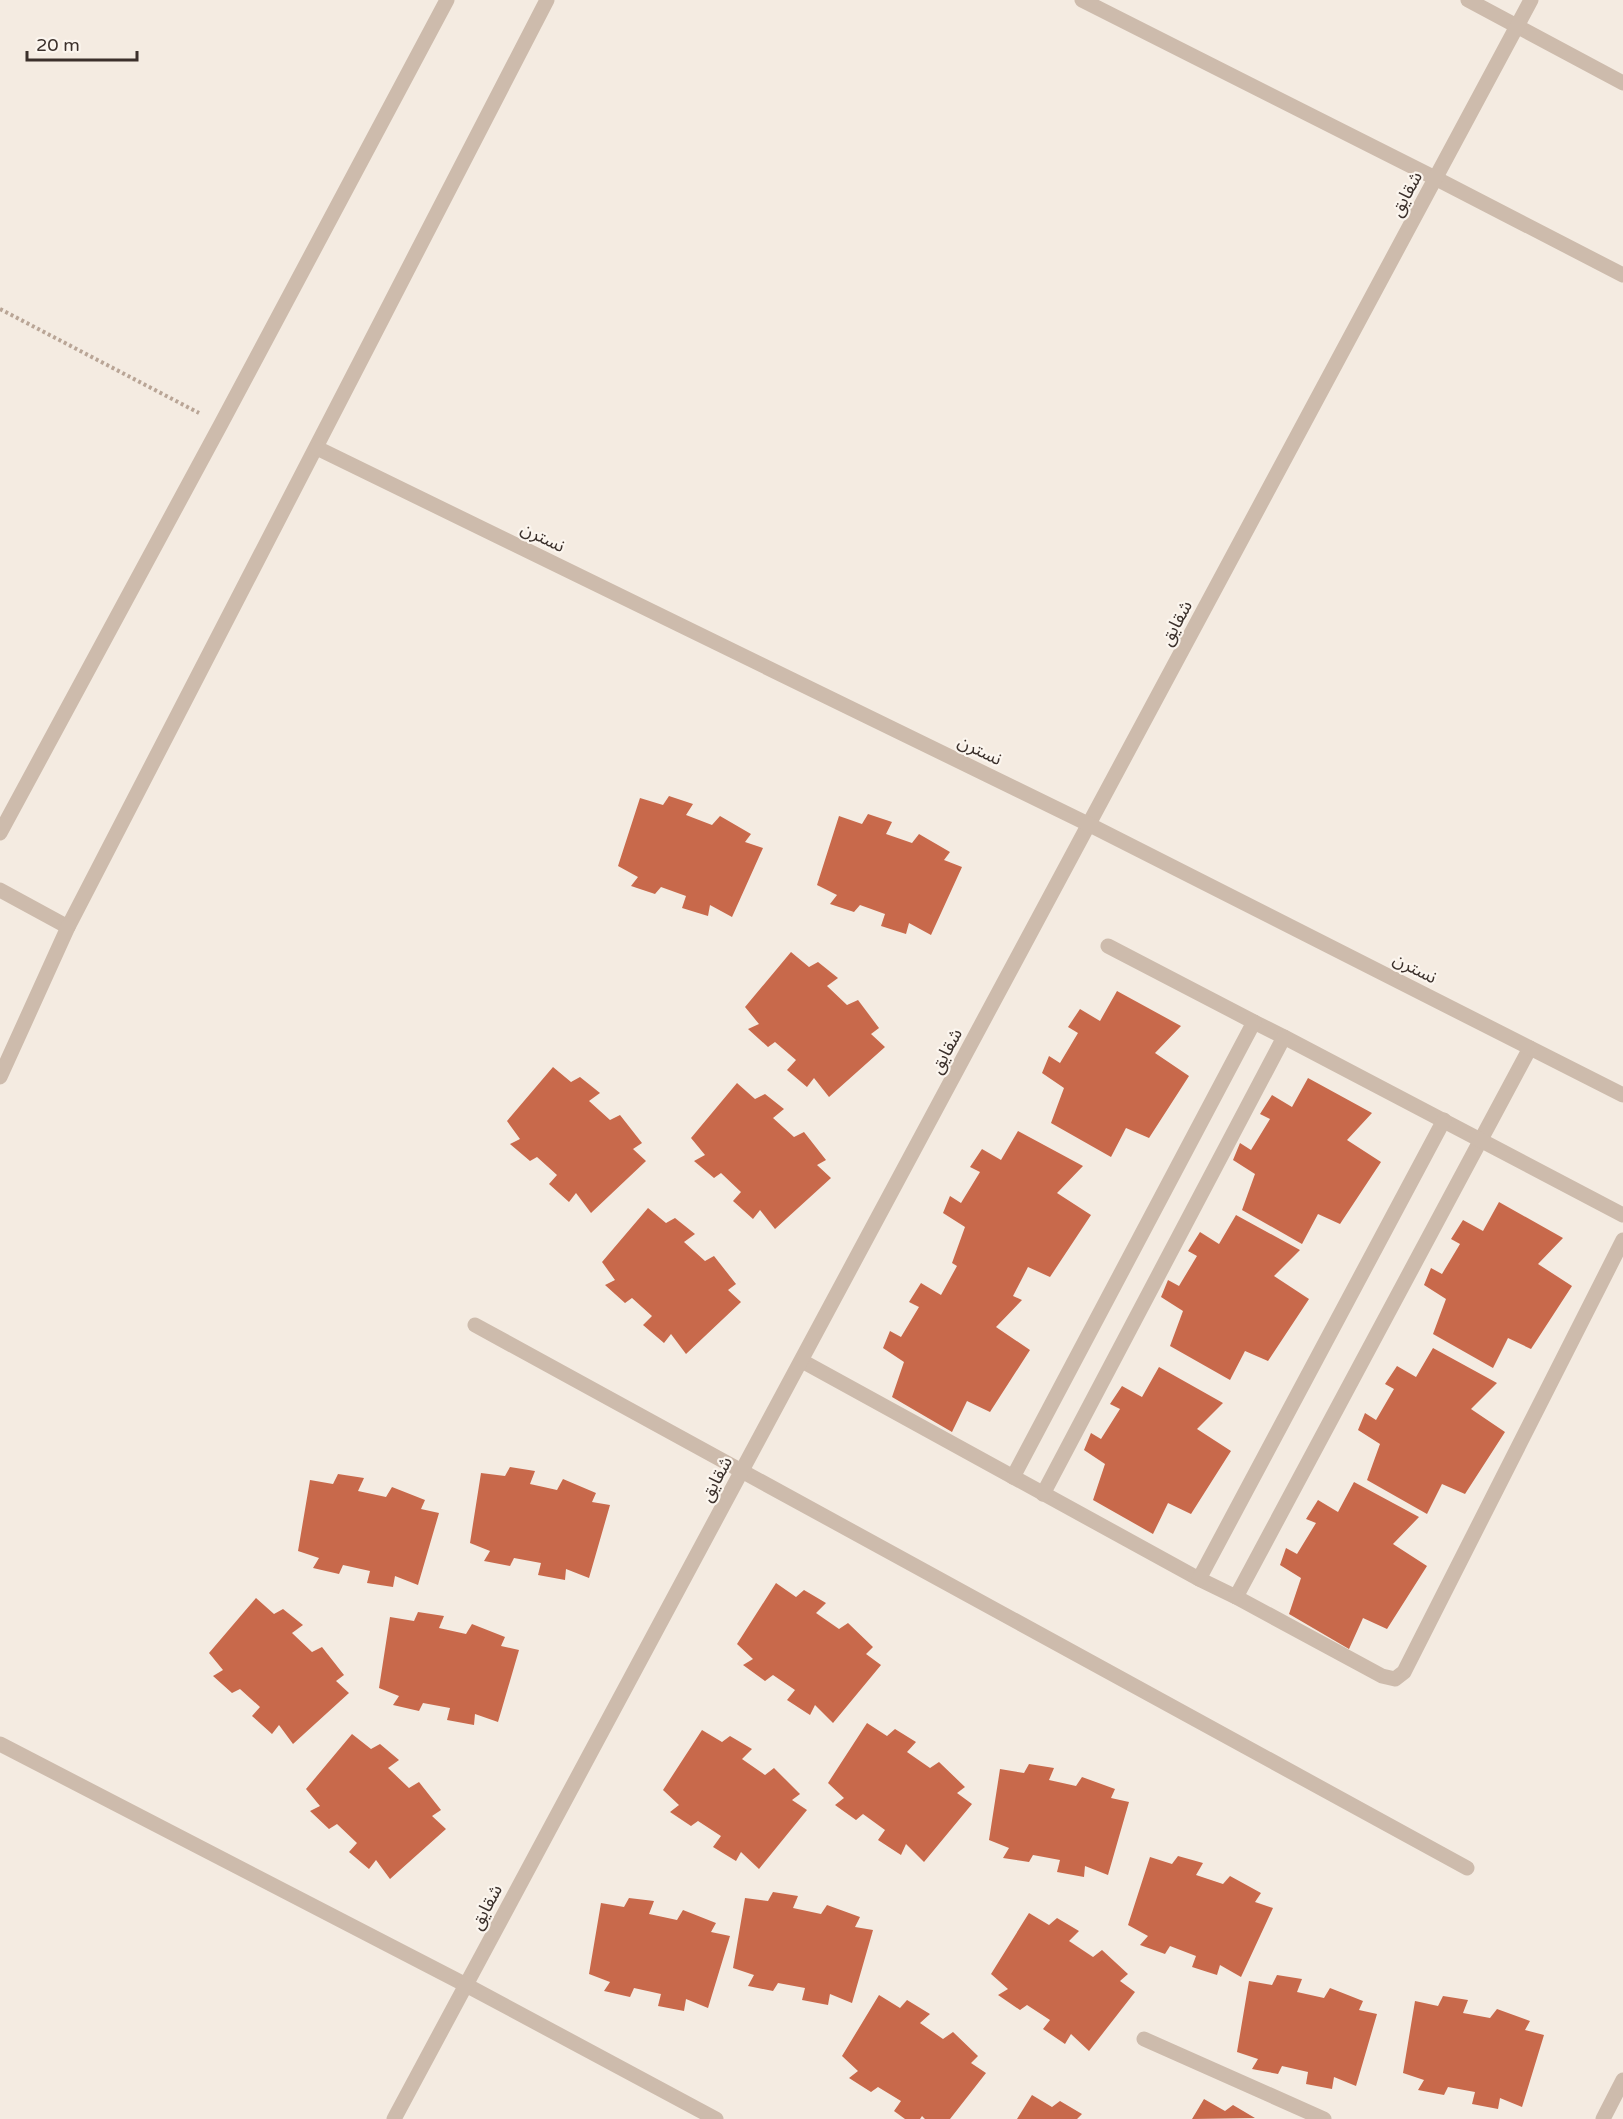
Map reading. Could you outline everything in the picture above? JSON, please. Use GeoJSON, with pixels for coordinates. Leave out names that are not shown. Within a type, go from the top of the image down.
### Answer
{"type":"FeatureCollection","features":[{"type":"Feature","properties":{"kind":"street"},"geometry":{"type":"LineString","coordinates":[[0,832],[447,0]]}},
{"type":"Feature","properties":{"kind":"street"},"geometry":{"type":"LineString","coordinates":[[0,1077],[68,927],[547,0]]}},
{"type":"Feature","properties":{"kind":"street"},"geometry":{"type":"LineString","coordinates":[[1082,0],[1623,275]]}},
{"type":"Feature","properties":{"kind":"street"},"geometry":{"type":"LineString","coordinates":[[1468,0],[1623,83]]}},
{"type":"Feature","properties":{"kind":"street","name":"شقایق"},"geometry":{"type":"LineString","coordinates":[[394,2119],[1437,179],[1531,0]]}},
{"type":"Feature","properties":{"kind":"street","name":"نسترن"},"geometry":{"type":"LineString","coordinates":[[316,448],[1090,825],[1623,1095]]}},
{"type":"Feature","properties":{"kind":"street"},"geometry":{"type":"LineString","coordinates":[[0,890],[68,927]]}},
{"type":"Feature","properties":{"kind":"street"},"geometry":{"type":"LineString","coordinates":[[1108,946],[1482,1139],[1623,1215]]}},
{"type":"Feature","properties":{"kind":"street"},"geometry":{"type":"LineString","coordinates":[[1013,1477],[1254,1022]]}},
{"type":"Feature","properties":{"kind":"street"},"geometry":{"type":"LineString","coordinates":[[1043,1494],[1284,1037]]}},
{"type":"Feature","properties":{"kind":"street"},"geometry":{"type":"LineString","coordinates":[[1236,1597],[1530,1048]]}},
{"type":"Feature","properties":{"kind":"street"},"geometry":{"type":"LineString","coordinates":[[1199,1579],[1444,1120]]}},
{"type":"Feature","properties":{"kind":"street"},"geometry":{"type":"LineString","coordinates":[[802,1361],[1199,1579],[1382,1676],[1395,1679],[1404,1672],[1623,1240]]}},
{"type":"Feature","properties":{"kind":"street"},"geometry":{"type":"LineString","coordinates":[[475,1325],[1467,1868]]}},
{"type":"Feature","properties":{"kind":"street"},"geometry":{"type":"LineString","coordinates":[[0,1744],[466,1984],[716,2119]]}},
{"type":"Feature","properties":{"kind":"street"},"geometry":{"type":"LineString","coordinates":[[1144,2039],[1324,2119]]}},
{"type":"Feature","properties":{"kind":"street"},"geometry":{"type":"LineString","coordinates":[[1603,2119],[1623,2080]]}},
{"type":"Feature","properties":{"kind":"path"},"geometry":{"type":"LineString","coordinates":[[0,309],[221,424]]}},
{"type":"Feature","properties":{"kind":"building"},"geometry":{"type":"Polygon","coordinates":[[[669,796],[693,804],[686,815],[712,825],[720,816],[751,834],[745,842],[763,848],[732,917],[710,905],[708,916],[682,908],[686,896],[661,887],[655,894],[631,886],[638,877],[618,866],[640,798],[663,805],[669,796]]]}},
{"type":"Feature","properties":{"kind":"building"},"geometry":{"type":"Polygon","coordinates":[[[868,814],[892,822],[886,834],[912,843],[919,834],[950,852],[944,860],[962,867],[931,935],[909,923],[906,934],[881,926],[885,914],[860,905],[854,912],[830,904],[837,895],[817,885],[839,816],[862,824],[868,814]]]}},
{"type":"Feature","properties":{"kind":"building"},"geometry":{"type":"Polygon","coordinates":[[[791,952],[809,967],[818,962],[838,978],[827,986],[847,1005],[858,1000],[879,1028],[871,1034],[885,1047],[829,1097],[814,1078],[807,1087],[787,1070],[796,1060],[775,1042],[768,1047],[748,1029],[759,1024],[745,1007],[791,952]]]}},
{"type":"Feature","properties":{"kind":"building"},"geometry":{"type":"Polygon","coordinates":[[[1117,991],[1181,1026],[1155,1053],[1189,1076],[1149,1138],[1126,1128],[1111,1157],[1051,1123],[1064,1088],[1042,1073],[1049,1056],[1060,1063],[1078,1033],[1068,1027],[1080,1009],[1100,1021],[1117,991]]]}},
{"type":"Feature","properties":{"kind":"building"},"geometry":{"type":"Polygon","coordinates":[[[553,1067],[571,1082],[580,1077],[600,1093],[589,1101],[610,1120],[620,1115],[642,1143],[633,1149],[646,1161],[591,1213],[576,1193],[569,1202],[549,1184],[557,1175],[537,1157],[530,1161],[510,1144],[520,1139],[507,1121],[553,1067]]]}},
{"type":"Feature","properties":{"kind":"building"},"geometry":{"type":"Polygon","coordinates":[[[1308,1078],[1372,1113],[1347,1140],[1381,1162],[1340,1224],[1318,1214],[1302,1244],[1242,1210],[1255,1174],[1233,1160],[1240,1143],[1251,1150],[1270,1119],[1260,1114],[1272,1095],[1292,1107],[1308,1078]]]}},
{"type":"Feature","properties":{"kind":"building"},"geometry":{"type":"Polygon","coordinates":[[[737,1083],[755,1099],[765,1094],[784,1109],[773,1118],[794,1137],[804,1132],[826,1160],[817,1165],[831,1178],[775,1229],[760,1210],[753,1219],[733,1201],[741,1192],[721,1173],[714,1178],[694,1161],[705,1155],[691,1138],[737,1083]]]}},
{"type":"Feature","properties":{"kind":"building"},"geometry":{"type":"Polygon","coordinates":[[[1018,1131],[1083,1166],[1057,1193],[1091,1215],[1050,1277],[1028,1267],[1013,1296],[1022,1300],[996,1327],[1030,1350],[990,1412],[967,1401],[952,1432],[892,1397],[904,1362],[883,1348],[890,1331],[901,1337],[919,1307],[909,1302],[921,1283],[941,1295],[957,1266],[952,1263],[965,1227],[943,1213],[950,1196],[961,1203],[980,1172],[970,1167],[982,1149],[1001,1160],[1018,1131]]]}},
{"type":"Feature","properties":{"kind":"building"},"geometry":{"type":"Polygon","coordinates":[[[1499,1202],[1563,1238],[1538,1264],[1572,1286],[1531,1349],[1508,1338],[1493,1368],[1433,1334],[1446,1299],[1424,1285],[1431,1268],[1442,1274],[1460,1244],[1451,1239],[1463,1220],[1483,1231],[1499,1202]]]}},
{"type":"Feature","properties":{"kind":"building"},"geometry":{"type":"Polygon","coordinates":[[[648,1208],[666,1223],[675,1218],[695,1234],[684,1242],[705,1261],[714,1256],[736,1284],[728,1290],[741,1302],[686,1354],[671,1334],[664,1343],[643,1325],[652,1316],[632,1298],[625,1303],[605,1285],[615,1280],[602,1262],[648,1208]]]}},
{"type":"Feature","properties":{"kind":"building"},"geometry":{"type":"Polygon","coordinates":[[[1236,1215],[1300,1250],[1274,1276],[1309,1299],[1268,1361],[1245,1351],[1230,1380],[1170,1346],[1183,1311],[1161,1297],[1168,1280],[1179,1286],[1197,1256],[1188,1251],[1200,1232],[1219,1244],[1236,1215]]]}},
{"type":"Feature","properties":{"kind":"building"},"geometry":{"type":"Polygon","coordinates":[[[1433,1348],[1497,1383],[1471,1409],[1505,1432],[1465,1494],[1442,1484],[1427,1514],[1367,1480],[1380,1444],[1358,1430],[1365,1413],[1376,1420],[1394,1389],[1385,1384],[1397,1366],[1416,1377],[1433,1348]]]}},
{"type":"Feature","properties":{"kind":"building"},"geometry":{"type":"Polygon","coordinates":[[[1159,1367],[1223,1403],[1197,1429],[1231,1451],[1191,1514],[1168,1503],[1153,1534],[1093,1500],[1105,1464],[1084,1450],[1091,1433],[1101,1439],[1120,1409],[1110,1404],[1122,1386],[1142,1397],[1159,1367]]]}},
{"type":"Feature","properties":{"kind":"building"},"geometry":{"type":"Polygon","coordinates":[[[510,1467],[535,1471],[530,1484],[557,1490],[563,1479],[596,1493],[592,1502],[610,1505],[589,1578],[566,1569],[565,1580],[538,1575],[541,1563],[514,1558],[510,1566],[484,1561],[490,1551],[470,1543],[481,1473],[505,1476],[510,1467]]]}},
{"type":"Feature","properties":{"kind":"building"},"geometry":{"type":"Polygon","coordinates":[[[338,1474],[364,1478],[358,1491],[386,1497],[392,1487],[425,1500],[421,1509],[439,1513],[418,1585],[395,1576],[393,1587],[367,1583],[370,1571],[343,1565],[339,1574],[313,1568],[319,1558],[298,1551],[310,1480],[333,1484],[338,1474]]]}},
{"type":"Feature","properties":{"kind":"building"},"geometry":{"type":"Polygon","coordinates":[[[1354,1482],[1419,1517],[1393,1544],[1427,1566],[1387,1629],[1363,1618],[1349,1649],[1289,1614],[1301,1578],[1280,1565],[1286,1548],[1297,1554],[1316,1523],[1306,1519],[1318,1500],[1338,1512],[1354,1482]]]}},
{"type":"Feature","properties":{"kind":"building"},"geometry":{"type":"Polygon","coordinates":[[[776,1583],[796,1597],[804,1590],[826,1603],[816,1613],[839,1629],[848,1623],[873,1647],[866,1654],[881,1665],[833,1723],[815,1705],[810,1715],[787,1700],[795,1690],[773,1675],[765,1681],[743,1665],[753,1659],[737,1644],[776,1583]]]}},
{"type":"Feature","properties":{"kind":"building"},"geometry":{"type":"Polygon","coordinates":[[[256,1598],[274,1614],[283,1609],[303,1625],[292,1633],[312,1652],[322,1647],[344,1675],[336,1681],[349,1693],[293,1744],[279,1725],[272,1734],[252,1716],[260,1707],[240,1689],[232,1693],[213,1676],[223,1670],[209,1653],[256,1598]]]}},
{"type":"Feature","properties":{"kind":"building"},"geometry":{"type":"Polygon","coordinates":[[[418,1612],[444,1616],[439,1628],[466,1634],[472,1624],[505,1637],[501,1646],[519,1650],[498,1722],[475,1714],[474,1725],[447,1720],[450,1708],[423,1703],[419,1711],[393,1705],[399,1696],[379,1688],[390,1617],[414,1621],[418,1612]]]}},
{"type":"Feature","properties":{"kind":"building"},"geometry":{"type":"Polygon","coordinates":[[[867,1723],[887,1736],[895,1729],[916,1742],[907,1752],[930,1768],[939,1762],[965,1787],[957,1793],[972,1804],[924,1862],[906,1844],[901,1855],[878,1840],[885,1830],[863,1814],[856,1820],[835,1805],[844,1798],[828,1783],[867,1723]]]}},
{"type":"Feature","properties":{"kind":"building"},"geometry":{"type":"Polygon","coordinates":[[[702,1730],[722,1742],[730,1736],[752,1749],[742,1759],[765,1775],[774,1768],[800,1794],[792,1800],[807,1810],[759,1869],[741,1852],[736,1861],[713,1847],[721,1836],[698,1821],[691,1826],[670,1812],[679,1805],[663,1790],[702,1730]]]}},
{"type":"Feature","properties":{"kind":"building"},"geometry":{"type":"Polygon","coordinates":[[[352,1734],[371,1749],[380,1744],[399,1760],[388,1768],[409,1788],[419,1782],[441,1810],[432,1816],[446,1829],[390,1879],[376,1860],[369,1869],[349,1852],[357,1843],[337,1824],[329,1829],[310,1811],[320,1806],[306,1789],[352,1734]]]}},
{"type":"Feature","properties":{"kind":"building"},"geometry":{"type":"Polygon","coordinates":[[[1029,1764],[1054,1768],[1049,1780],[1076,1786],[1082,1777],[1115,1789],[1111,1798],[1129,1802],[1108,1875],[1085,1866],[1084,1877],[1057,1872],[1060,1860],[1033,1855],[1029,1862],[1003,1858],[1009,1848],[989,1840],[1000,1769],[1024,1773],[1029,1764]]]}},
{"type":"Feature","properties":{"kind":"building"},"geometry":{"type":"Polygon","coordinates":[[[1178,1856],[1203,1863],[1196,1875],[1223,1884],[1230,1876],[1261,1893],[1255,1902],[1273,1908],[1241,1977],[1220,1965],[1217,1975],[1192,1967],[1196,1956],[1170,1946],[1165,1954],[1140,1945],[1148,1936],[1128,1925],[1150,1857],[1172,1864],[1178,1856]]]}},
{"type":"Feature","properties":{"kind":"building"},"geometry":{"type":"Polygon","coordinates":[[[773,1892],[798,1896],[793,1908],[821,1914],[827,1905],[860,1917],[855,1927],[873,1930],[852,2003],[830,1994],[828,2005],[802,2000],[805,1988],[778,1983],[773,1991],[748,1986],[754,1975],[733,1968],[745,1898],[768,1901],[773,1892]]]}},
{"type":"Feature","properties":{"kind":"building"},"geometry":{"type":"Polygon","coordinates":[[[629,1898],[654,1901],[649,1914],[677,1920],[683,1910],[716,1923],[711,1932],[730,1936],[708,2008],[686,1999],[684,2011],[658,2006],[661,1994],[634,1988],[630,1997],[604,1991],[610,1982],[589,1974],[601,1903],[624,1907],[629,1898]]]}},
{"type":"Feature","properties":{"kind":"building"},"geometry":{"type":"Polygon","coordinates":[[[1029,1913],[1049,1925],[1057,1918],[1079,1931],[1069,1941],[1093,1957],[1102,1950],[1128,1974],[1120,1981],[1135,1992],[1089,2051],[1071,2034],[1065,2044],[1043,2029],[1050,2020],[1027,2005],[1020,2010],[998,1995],[1008,1989],[991,1974],[1029,1913]]]}},
{"type":"Feature","properties":{"kind":"building"},"geometry":{"type":"Polygon","coordinates":[[[1277,1975],[1302,1979],[1297,1992],[1324,1998],[1330,1988],[1363,2001],[1359,2010],[1377,2014],[1356,2086],[1334,2077],[1332,2089],[1306,2084],[1308,2072],[1282,2066],[1278,2074],[1252,2069],[1258,2059],[1237,2052],[1249,1981],[1272,1985],[1277,1975]]]}},
{"type":"Feature","properties":{"kind":"building"},"geometry":{"type":"Polygon","coordinates":[[[879,1995],[900,2008],[907,2000],[930,2014],[920,2023],[943,2039],[953,2032],[978,2056],[971,2063],[986,2073],[950,2119],[925,2119],[922,2116],[920,2119],[905,2119],[894,2111],[901,2101],[878,2087],[871,2092],[849,2078],[858,2071],[842,2056],[879,1995]]]}},
{"type":"Feature","properties":{"kind":"building"},"geometry":{"type":"Polygon","coordinates":[[[1443,1996],[1468,2000],[1463,2013],[1490,2018],[1497,2009],[1530,2021],[1525,2030],[1544,2035],[1522,2107],[1500,2098],[1498,2109],[1472,2104],[1475,2092],[1448,2087],[1444,2095],[1418,2090],[1424,2080],[1403,2073],[1415,2001],[1438,2006],[1443,1996]]]}},
{"type":"Feature","properties":{"kind":"building"},"geometry":{"type":"Polygon","coordinates":[[[1032,2095],[1052,2107],[1060,2101],[1082,2114],[1077,2119],[1017,2119],[1032,2095]]]}},
{"type":"Feature","properties":{"kind":"building"},"geometry":{"type":"Polygon","coordinates":[[[1204,2099],[1225,2111],[1233,2105],[1255,2118],[1192,2119],[1204,2099]]]}}]}
